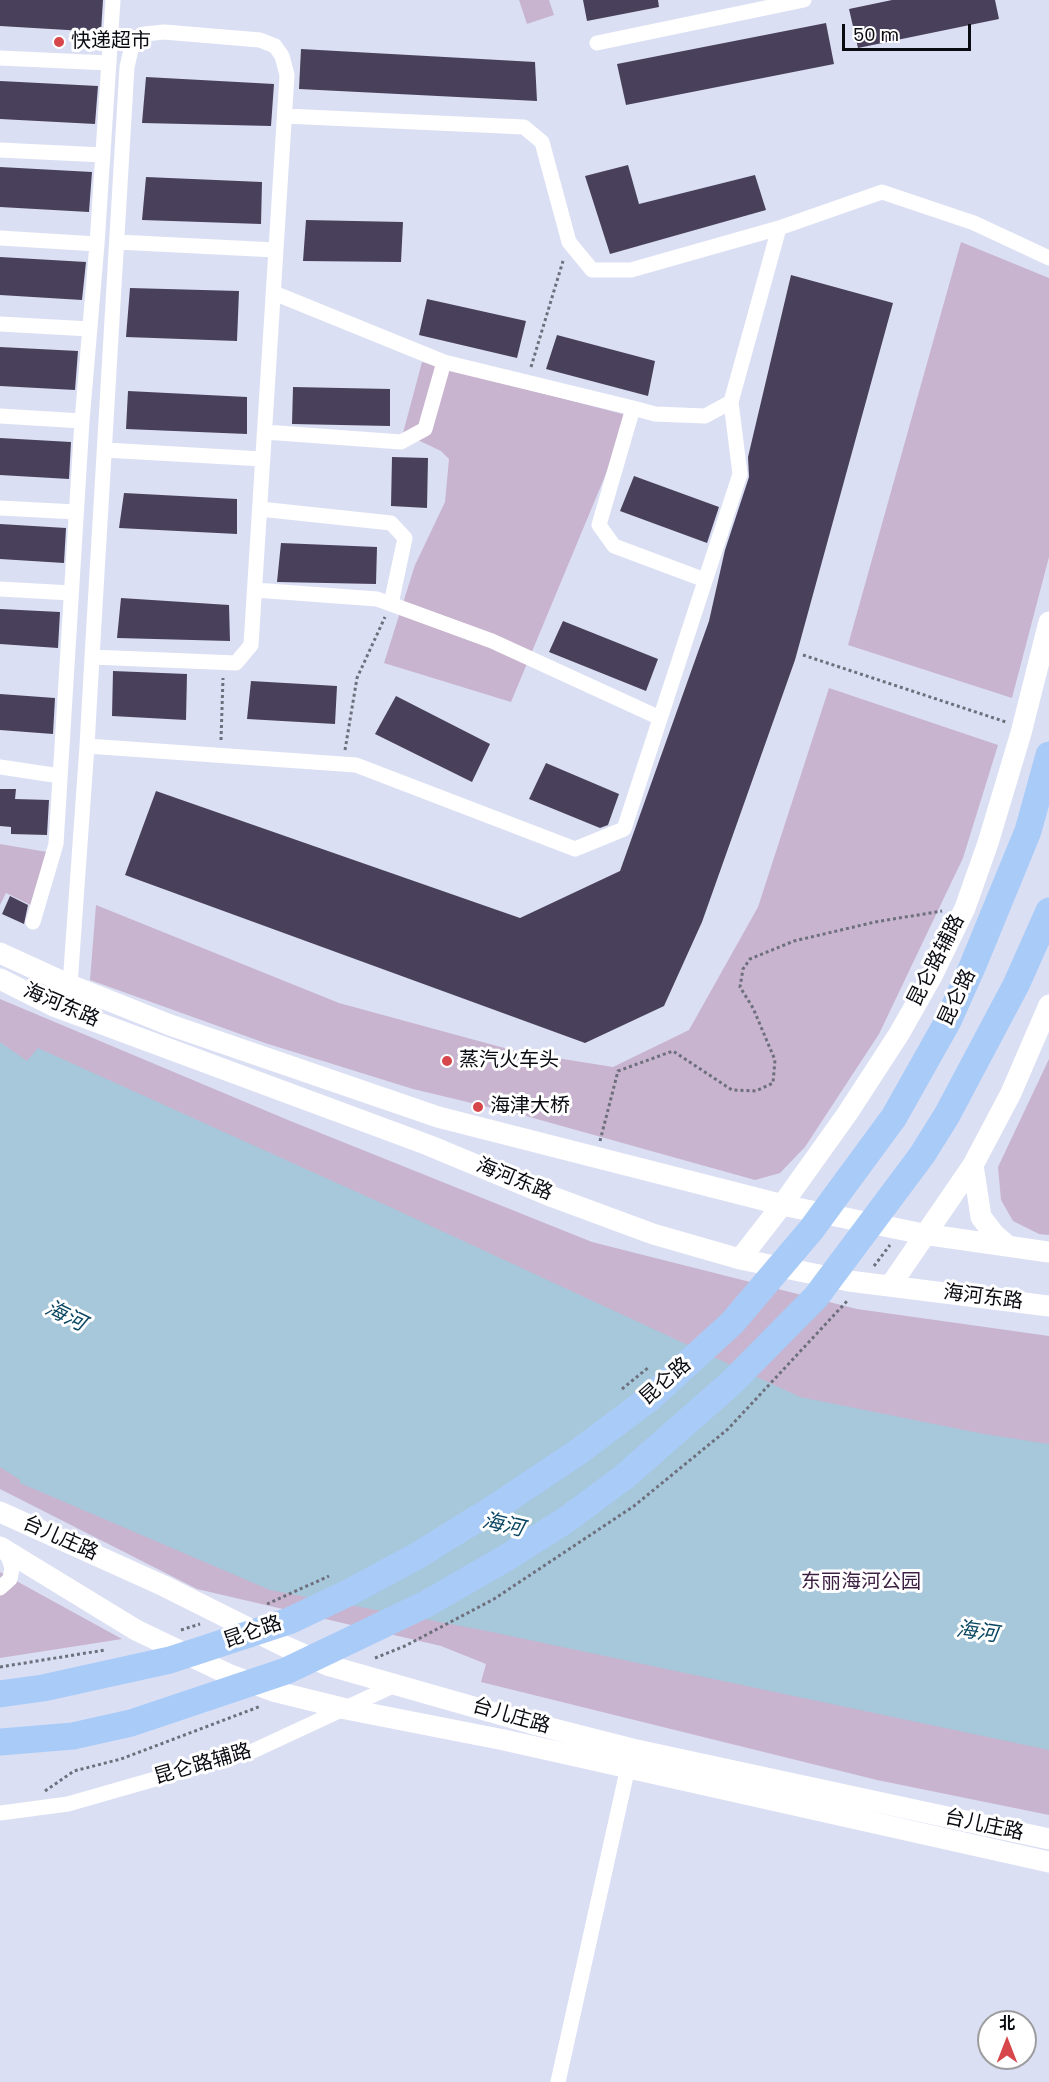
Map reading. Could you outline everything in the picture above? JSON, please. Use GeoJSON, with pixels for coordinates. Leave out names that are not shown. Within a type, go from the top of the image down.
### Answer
{"type":"FeatureCollection","features":[{"type":"Feature","properties":{"kind":"highway","name":"昆仑路"},"geometry":{"type":"LineString","coordinates":[[0,1694],[43,1688],[170,1660],[289,1621],[417,1556],[509,1499],[650,1398],[732,1323],[811,1230],[894,1117],[948,1021],[973,965],[1028,831],[1049,755]]}},
{"type":"Feature","properties":{"kind":"highway"},"geometry":{"type":"LineString","coordinates":[[0,1757],[73,1736],[131,1723],[223,1694],[286,1671],[349,1643],[426,1604],[506,1558],[566,1520],[624,1477],[731,1383],[816,1297],[922,1155],[971,1074],[1016,986],[1049,911]]}},
{"type":"Feature","properties":{"kind":"highway"},"geometry":{"type":"LineString","coordinates":[[0,1742],[73,1736]]}},
{"type":"Feature","properties":{"kind":"main road","name":"昆仑路辅路"},"geometry":{"type":"LineString","coordinates":[[784,1206],[899,1034],[933,974],[965,908],[1002,798],[1049,622]]}},
{"type":"Feature","properties":{"kind":"main road","name":"海河东路"},"geometry":{"type":"LineString","coordinates":[[0,953],[70,985],[170,1025],[438,1117],[784,1206],[929,1229],[1008,1246],[1049,1252]]}},
{"type":"Feature","properties":{"kind":"main road","name":"海河东路"},"geometry":{"type":"LineString","coordinates":[[0,979],[56,1007],[417,1140],[553,1197],[653,1234],[740,1259],[849,1281],[1049,1306]]}},
{"type":"Feature","properties":{"kind":"main road"},"geometry":{"type":"LineString","coordinates":[[890,1286],[973,1165],[1011,1093],[1049,1005]]}},
{"type":"Feature","properties":{"kind":"main road"},"geometry":{"type":"LineString","coordinates":[[973,1165],[981,1217],[994,1234],[1008,1246]]}},
{"type":"Feature","properties":{"kind":"main road"},"geometry":{"type":"LineString","coordinates":[[732,1192],[772,1192],[789,1187],[800,1179]]}},
{"type":"Feature","properties":{"kind":"main road"},"geometry":{"type":"LineString","coordinates":[[740,1259],[784,1206]]}},
{"type":"Feature","properties":{"kind":"main road"},"geometry":{"type":"LineString","coordinates":[[783,1267],[771,1257],[769,1246],[784,1206]]}},
{"type":"Feature","properties":{"kind":"main road"},"geometry":{"type":"LineString","coordinates":[[849,1281],[867,1279],[886,1272],[929,1229]]}},
{"type":"Feature","properties":{"kind":"main road","name":"台儿庄路"},"geometry":{"type":"LineString","coordinates":[[0,1512],[195,1600],[284,1646],[330,1666],[530,1723],[629,1758],[1049,1862]]}},
{"type":"Feature","properties":{"kind":"main road","name":"台儿庄路"},"geometry":{"type":"LineString","coordinates":[[3,1549],[136,1630],[228,1674],[273,1691],[346,1709],[504,1740],[629,1758],[1049,1839]]}},
{"type":"Feature","properties":{"kind":"street"},"geometry":{"type":"LineString","coordinates":[[33,922],[56,844],[82,421],[97,244],[113,0]]}},
{"type":"Feature","properties":{"kind":"street"},"geometry":{"type":"LineString","coordinates":[[597,43],[804,0]]}},
{"type":"Feature","properties":{"kind":"street"},"geometry":{"type":"LineString","coordinates":[[70,985],[87,746],[92,657],[105,450],[127,67],[133,41],[145,34],[164,32],[260,40],[275,46],[282,56],[287,75],[251,645],[236,663],[223,664],[92,657]]}},
{"type":"Feature","properties":{"kind":"street"},"geometry":{"type":"LineString","coordinates":[[0,58],[109,63]]}},
{"type":"Feature","properties":{"kind":"street"},"geometry":{"type":"LineString","coordinates":[[285,116],[524,127],[542,142],[569,242],[592,270],[631,270],[778,228],[882,192],[974,223],[1049,258]]}},
{"type":"Feature","properties":{"kind":"street"},"geometry":{"type":"LineString","coordinates":[[0,150],[103,155]]}},
{"type":"Feature","properties":{"kind":"street"},"geometry":{"type":"LineString","coordinates":[[87,746],[356,765],[575,849],[624,829],[740,474],[731,402],[778,228]]}},
{"type":"Feature","properties":{"kind":"street"},"geometry":{"type":"LineString","coordinates":[[0,238],[97,244]]}},
{"type":"Feature","properties":{"kind":"street"},"geometry":{"type":"LineString","coordinates":[[117,242],[276,250]]}},
{"type":"Feature","properties":{"kind":"street"},"geometry":{"type":"LineString","coordinates":[[274,293],[444,362],[655,414],[705,416],[731,402]]}},
{"type":"Feature","properties":{"kind":"street"},"geometry":{"type":"LineString","coordinates":[[0,324],[90,329]]}},
{"type":"Feature","properties":{"kind":"street"},"geometry":{"type":"LineString","coordinates":[[265,432],[401,442],[425,429],[444,362]]}},
{"type":"Feature","properties":{"kind":"street"},"geometry":{"type":"LineString","coordinates":[[633,408],[599,525],[614,546],[705,580]]}},
{"type":"Feature","properties":{"kind":"street"},"geometry":{"type":"LineString","coordinates":[[0,416],[82,421]]}},
{"type":"Feature","properties":{"kind":"street"},"geometry":{"type":"LineString","coordinates":[[105,450],[263,459]]}},
{"type":"Feature","properties":{"kind":"street"},"geometry":{"type":"LineString","coordinates":[[0,508],[76,512]]}},
{"type":"Feature","properties":{"kind":"street"},"geometry":{"type":"LineString","coordinates":[[260,508],[391,523],[405,538],[392,604]]}},
{"type":"Feature","properties":{"kind":"street"},"geometry":{"type":"LineString","coordinates":[[0,589],[71,593]]}},
{"type":"Feature","properties":{"kind":"street"},"geometry":{"type":"LineString","coordinates":[[255,590],[377,599],[492,641],[660,718]]}},
{"type":"Feature","properties":{"kind":"street"},"geometry":{"type":"LineString","coordinates":[[0,767],[60,776]]}},
{"type":"Feature","properties":{"kind":"street"},"geometry":{"type":"LineString","coordinates":[[0,1588],[10,1579],[12,1568],[3,1549]]}},
{"type":"Feature","properties":{"kind":"street","name":"昆仑路辅路"},"geometry":{"type":"LineString","coordinates":[[0,1813],[68,1804],[254,1751],[395,1684]]}},
{"type":"Feature","properties":{"kind":"street"},"geometry":{"type":"LineString","coordinates":[[558,2082],[629,1758]]}},
{"type":"Feature","properties":{"kind":"path"},"geometry":{"type":"LineString","coordinates":[[526,382],[569,242]]}},
{"type":"Feature","properties":{"kind":"path"},"geometry":{"type":"LineString","coordinates":[[343,764],[357,678],[392,604]]}},
{"type":"Feature","properties":{"kind":"path"},"geometry":{"type":"LineString","coordinates":[[803,655],[1022,728]]}},
{"type":"Feature","properties":{"kind":"path"},"geometry":{"type":"LineString","coordinates":[[220,756],[223,664]]}},
{"type":"Feature","properties":{"kind":"path"},"geometry":{"type":"LineString","coordinates":[[596,1157],[618,1071],[673,1051],[732,1090],[756,1091],[773,1083],[775,1060],[753,1008],[740,987],[743,969],[750,959],[794,941],[875,922],[965,908]]}},
{"type":"Feature","properties":{"kind":"path"},"geometry":{"type":"LineString","coordinates":[[615,1396],[651,1365]]}},
{"type":"Feature","properties":{"kind":"path"},"geometry":{"type":"LineString","coordinates":[[263,1605],[338,1572]]}},
{"type":"Feature","properties":{"kind":"path"},"geometry":{"type":"LineString","coordinates":[[177,1632],[209,1622]]}},
{"type":"Feature","properties":{"kind":"path"},"geometry":{"type":"LineString","coordinates":[[0,1667],[113,1649]]}},
{"type":"Feature","properties":{"kind":"path"},"geometry":{"type":"LineString","coordinates":[[44,1791],[74,1771],[121,1759],[167,1743]]}},
{"type":"Feature","properties":{"kind":"green space"},"geometry":{"type":"Polygon","coordinates":[[[519,0],[549,0],[554,15],[527,24],[519,0]]]}},
{"type":"Feature","properties":{"kind":"green space"},"geometry":{"type":"Polygon","coordinates":[[[961,242],[1049,278],[1049,557],[1012,698],[848,645],[961,242]]]}},
{"type":"Feature","properties":{"kind":"green space"},"geometry":{"type":"Polygon","coordinates":[[[422,362],[630,416],[511,702],[384,663],[415,565],[445,502],[449,459],[441,451],[403,433],[422,362]]]}},
{"type":"Feature","properties":{"kind":"green space"},"geometry":{"type":"Polygon","coordinates":[[[829,688],[998,745],[963,858],[879,1034],[805,1147],[780,1173],[755,1180],[526,1116],[413,1089],[265,1043],[90,980],[96,905],[339,1003],[519,1052],[613,1067],[689,1030],[758,907],[829,688]]]}},
{"type":"Feature","properties":{"kind":"green space"},"geometry":{"type":"Polygon","coordinates":[[[0,844],[53,853],[41,910],[6,893],[0,905],[0,844]]]}},
{"type":"Feature","properties":{"kind":"green space","name":"东丽海河公园"},"geometry":{"type":"Polygon","coordinates":[[[0,999],[288,1120],[592,1242],[857,1309],[1049,1336],[1049,1815],[877,1780],[481,1682],[486,1664],[441,1646],[197,1589],[0,1489],[0,999]]]}},
{"type":"Feature","properties":{"kind":"green space"},"geometry":{"type":"Polygon","coordinates":[[[1049,1059],[1049,1235],[1039,1234],[1013,1221],[1001,1200],[998,1167],[1049,1059]]]}},
{"type":"Feature","properties":{"kind":"green space"},"geometry":{"type":"Polygon","coordinates":[[[0,1572],[122,1639],[0,1658],[0,1572]]]}},
{"type":"Feature","properties":{"kind":"water","name":"海河"},"geometry":{"type":"Polygon","coordinates":[[[0,1042],[27,1061],[38,1048],[390,1207],[800,1397],[984,1434],[1049,1444],[1049,1750],[482,1630],[270,1590],[20,1483],[20,1480],[0,1467],[0,1042]]]}},
{"type":"Feature","properties":{"kind":"building"},"geometry":{"type":"Polygon","coordinates":[[[0,0],[103,0],[101,32],[0,26],[0,0]]]}},
{"type":"Feature","properties":{"kind":"building"},"geometry":{"type":"Polygon","coordinates":[[[583,0],[658,0],[659,7],[587,21],[583,0]]]}},
{"type":"Feature","properties":{"kind":"building"},"geometry":{"type":"Polygon","coordinates":[[[892,0],[995,0],[999,19],[858,48],[849,9],[892,0]]]}},
{"type":"Feature","properties":{"kind":"building"},"geometry":{"type":"Polygon","coordinates":[[[826,23],[834,64],[626,105],[617,64],[826,23]]]}},
{"type":"Feature","properties":{"kind":"building"},"geometry":{"type":"Polygon","coordinates":[[[301,49],[535,62],[537,101],[299,89],[301,49]]]}},
{"type":"Feature","properties":{"kind":"building"},"geometry":{"type":"Polygon","coordinates":[[[146,77],[274,84],[271,126],[142,123],[146,77]]]}},
{"type":"Feature","properties":{"kind":"building"},"geometry":{"type":"Polygon","coordinates":[[[0,81],[98,86],[95,124],[0,119],[0,81]]]}},
{"type":"Feature","properties":{"kind":"building"},"geometry":{"type":"Polygon","coordinates":[[[628,165],[639,204],[755,175],[766,210],[610,254],[585,176],[628,165]]]}},
{"type":"Feature","properties":{"kind":"building"},"geometry":{"type":"Polygon","coordinates":[[[0,167],[92,172],[89,212],[0,207],[0,167]]]}},
{"type":"Feature","properties":{"kind":"building"},"geometry":{"type":"Polygon","coordinates":[[[146,177],[262,182],[261,224],[142,220],[146,177]]]}},
{"type":"Feature","properties":{"kind":"building"},"geometry":{"type":"Polygon","coordinates":[[[306,220],[403,222],[401,262],[303,261],[306,220]]]}},
{"type":"Feature","properties":{"kind":"building"},"geometry":{"type":"Polygon","coordinates":[[[0,257],[86,262],[82,300],[0,295],[0,257]]]}},
{"type":"Feature","properties":{"kind":"building"},"geometry":{"type":"Polygon","coordinates":[[[791,275],[893,303],[795,660],[702,922],[664,1006],[585,1043],[125,875],[156,791],[520,918],[620,871],[709,621],[725,550],[749,477],[748,457],[791,275]]]}},
{"type":"Feature","properties":{"kind":"building"},"geometry":{"type":"Polygon","coordinates":[[[130,288],[239,291],[237,341],[126,337],[130,288]]]}},
{"type":"Feature","properties":{"kind":"building"},"geometry":{"type":"Polygon","coordinates":[[[427,299],[526,321],[517,358],[419,335],[427,299]]]}},
{"type":"Feature","properties":{"kind":"building"},"geometry":{"type":"Polygon","coordinates":[[[557,335],[655,361],[648,396],[546,369],[557,335]]]}},
{"type":"Feature","properties":{"kind":"building"},"geometry":{"type":"Polygon","coordinates":[[[0,347],[78,351],[75,390],[0,386],[0,347]]]}},
{"type":"Feature","properties":{"kind":"building"},"geometry":{"type":"Polygon","coordinates":[[[293,387],[390,389],[390,426],[292,424],[293,387]]]}},
{"type":"Feature","properties":{"kind":"building"},"geometry":{"type":"Polygon","coordinates":[[[128,391],[247,397],[247,434],[126,429],[128,391]]]}},
{"type":"Feature","properties":{"kind":"building"},"geometry":{"type":"Polygon","coordinates":[[[0,438],[71,442],[69,479],[0,475],[0,438]]]}},
{"type":"Feature","properties":{"kind":"building"},"geometry":{"type":"Polygon","coordinates":[[[392,457],[428,458],[427,508],[391,506],[392,457]]]}},
{"type":"Feature","properties":{"kind":"building"},"geometry":{"type":"Polygon","coordinates":[[[634,476],[719,507],[707,543],[620,511],[634,476]]]}},
{"type":"Feature","properties":{"kind":"building"},"geometry":{"type":"Polygon","coordinates":[[[124,493],[237,499],[237,534],[119,528],[124,493]]]}},
{"type":"Feature","properties":{"kind":"building"},"geometry":{"type":"Polygon","coordinates":[[[0,524],[66,528],[64,563],[0,559],[0,524]]]}},
{"type":"Feature","properties":{"kind":"building"},"geometry":{"type":"Polygon","coordinates":[[[281,543],[377,547],[376,584],[277,582],[281,543]]]}},
{"type":"Feature","properties":{"kind":"building"},"geometry":{"type":"Polygon","coordinates":[[[121,598],[229,605],[230,641],[117,638],[121,598]]]}},
{"type":"Feature","properties":{"kind":"building"},"geometry":{"type":"Polygon","coordinates":[[[0,609],[60,612],[58,648],[0,644],[0,609]]]}},
{"type":"Feature","properties":{"kind":"building"},"geometry":{"type":"Polygon","coordinates":[[[563,621],[658,659],[646,691],[549,652],[563,621]]]}},
{"type":"Feature","properties":{"kind":"building"},"geometry":{"type":"Polygon","coordinates":[[[113,671],[187,674],[186,720],[112,716],[113,671]]]}},
{"type":"Feature","properties":{"kind":"building"},"geometry":{"type":"Polygon","coordinates":[[[251,681],[337,686],[335,724],[247,719],[251,681]]]}},
{"type":"Feature","properties":{"kind":"building"},"geometry":{"type":"Polygon","coordinates":[[[0,694],[55,698],[53,734],[0,730],[0,694]]]}},
{"type":"Feature","properties":{"kind":"building"},"geometry":{"type":"Polygon","coordinates":[[[396,696],[490,744],[472,782],[375,734],[396,696]]]}},
{"type":"Feature","properties":{"kind":"building"},"geometry":{"type":"Polygon","coordinates":[[[546,763],[619,794],[608,825],[600,828],[529,799],[546,763]]]}},
{"type":"Feature","properties":{"kind":"building"},"geometry":{"type":"Polygon","coordinates":[[[0,789],[16,789],[15,799],[49,800],[47,835],[11,834],[11,827],[0,826],[0,789]]]}},
{"type":"Feature","properties":{"kind":"building"},"geometry":{"type":"Polygon","coordinates":[[[10,896],[28,905],[24,924],[2,914],[10,896]]]}},
{"type":"Feature","properties":{"kind":"place","name":"快递超市"},"geometry":{"type":"Point","coordinates":[59,42]}},
{"type":"Feature","properties":{"kind":"place","name":"蒸汽火车头"},"geometry":{"type":"Point","coordinates":[447,1061]}},
{"type":"Feature","properties":{"kind":"place","name":"海津大桥"},"geometry":{"type":"Point","coordinates":[478,1107]}}]}
